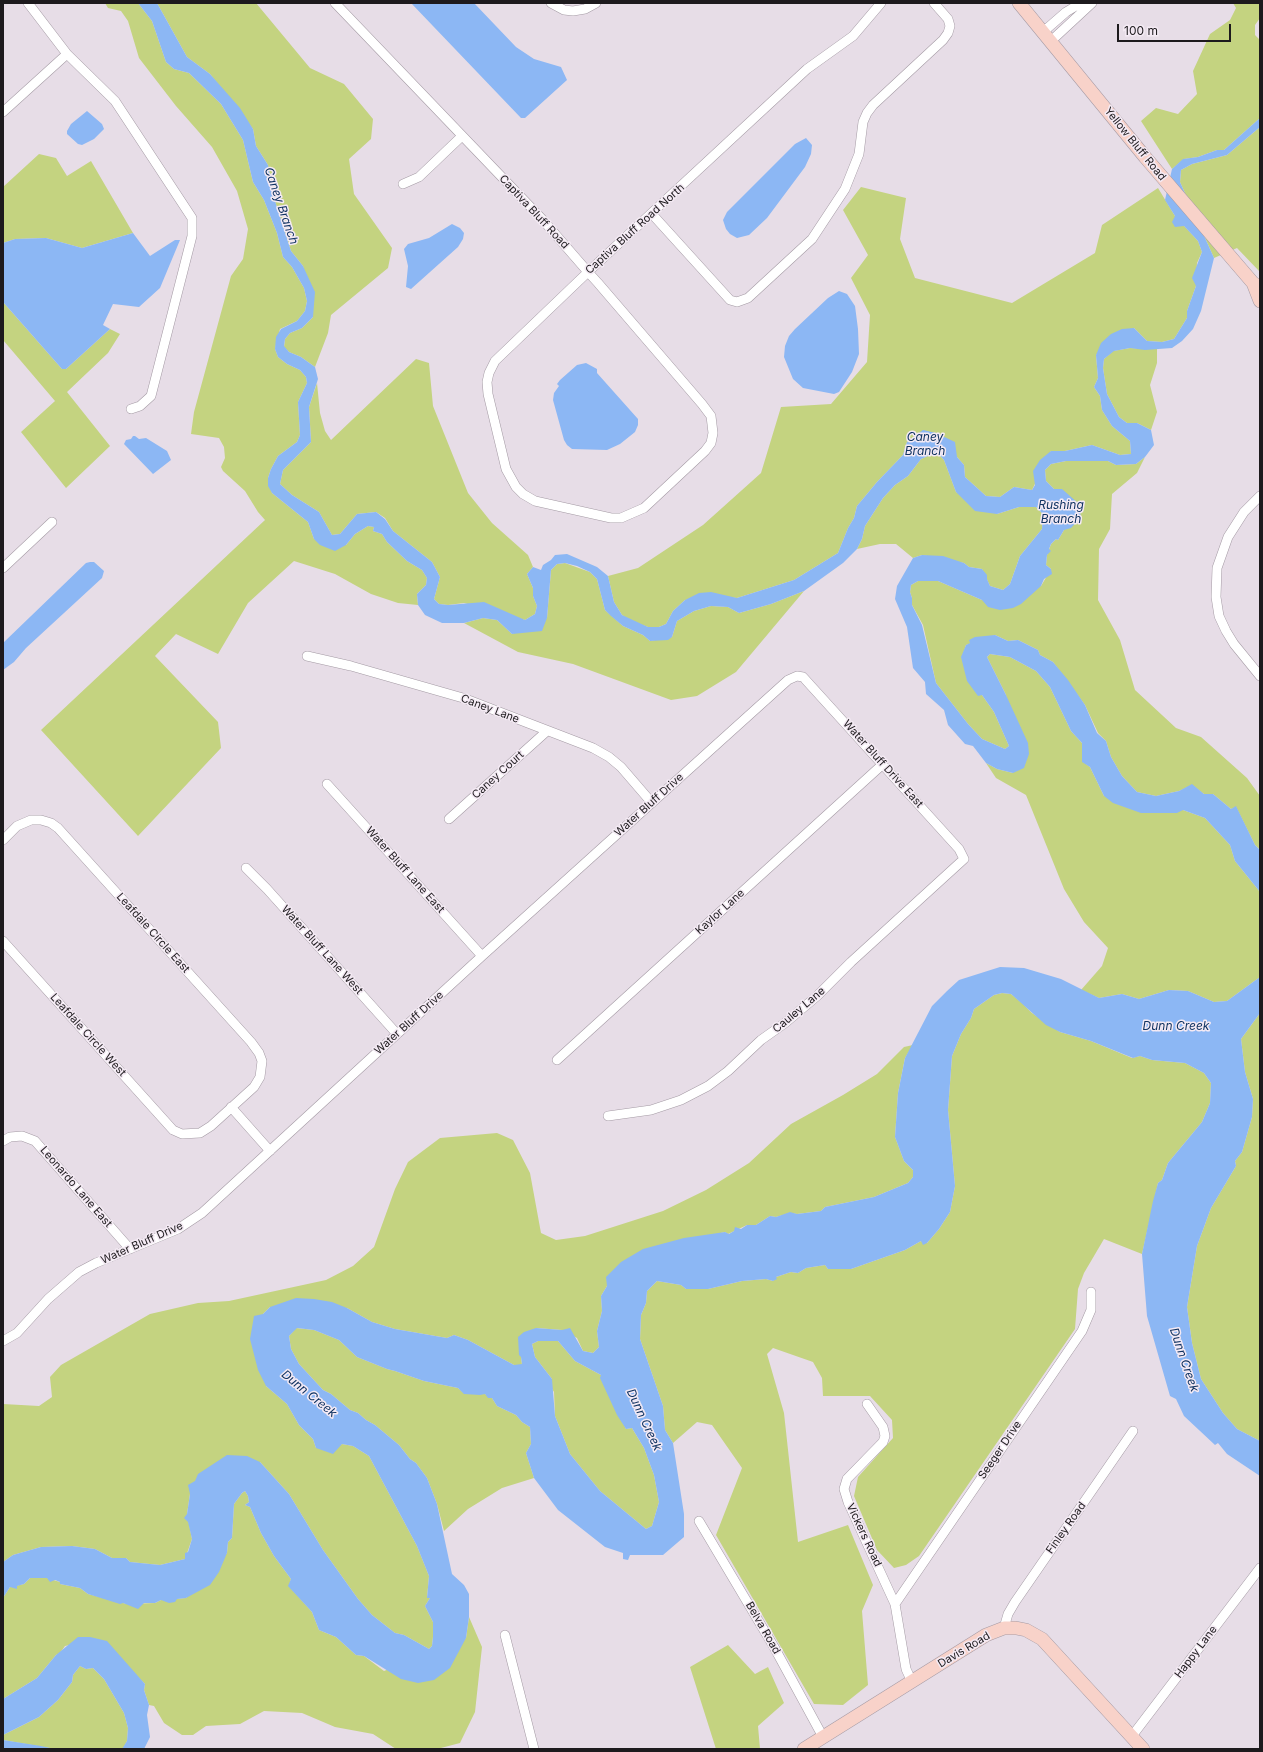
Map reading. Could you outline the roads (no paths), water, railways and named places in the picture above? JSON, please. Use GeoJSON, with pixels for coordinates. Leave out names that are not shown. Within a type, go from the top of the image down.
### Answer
{"type":"FeatureCollection","features":[{"type":"Feature","properties":{"kind":"street"},"geometry":{"type":"LineString","coordinates":[[28,3],[67,54],[114,101],[192,218],[192,236],[151,396],[140,406],[130,409]]}},
{"type":"Feature","properties":{"kind":"street","name":"Captiva Bluff Road"},"geometry":{"type":"LineString","coordinates":[[336,3],[542,219],[702,404],[710,416],[713,433],[711,443],[705,451],[644,508],[622,518],[611,518],[535,501],[523,494]]}},
{"type":"Feature","properties":{"kind":"street"},"geometry":{"type":"LineString","coordinates":[[551,3],[564,10],[573,11],[585,9],[596,3]]}},
{"type":"Feature","properties":{"kind":"street","name":"Captiva Bluff Road North"},"geometry":{"type":"LineString","coordinates":[[523,494],[516,487],[506,469],[488,394],[487,382],[489,373],[495,361],[588,272],[807,69],[853,36],[881,3]]}},
{"type":"Feature","properties":{"kind":"street"},"geometry":{"type":"LineString","coordinates":[[652,214],[722,294],[730,300],[737,302],[748,298],[812,239],[845,189],[859,154],[863,122],[873,105],[944,40],[950,26],[948,19],[934,3]]}},
{"type":"Feature","properties":{"kind":"street","name":"Yellow Bluff Road"},"geometry":{"type":"LineString","coordinates":[[1019,3],[1145,157],[1257,285],[1260,301]]}},
{"type":"Feature","properties":{"kind":"street"},"geometry":{"type":"LineString","coordinates":[[1047,36],[1066,12],[1076,6],[1091,4]]}},
{"type":"Feature","properties":{"kind":"street"},"geometry":{"type":"LineString","coordinates":[[1047,36],[1074,21],[1091,4]]}},
{"type":"Feature","properties":{"kind":"street"},"geometry":{"type":"LineString","coordinates":[[1066,12],[1074,21]]}},
{"type":"Feature","properties":{"kind":"street"},"geometry":{"type":"LineString","coordinates":[[3,112],[67,54]]}},
{"type":"Feature","properties":{"kind":"street"},"geometry":{"type":"LineString","coordinates":[[403,184],[419,177],[462,136]]}},
{"type":"Feature","properties":{"kind":"street"},"geometry":{"type":"LineString","coordinates":[[1260,496],[1244,512],[1228,538],[1217,568],[1216,597],[1219,616],[1226,630],[1234,644],[1260,676]]}},
{"type":"Feature","properties":{"kind":"street"},"geometry":{"type":"LineString","coordinates":[[3,568],[52,522]]}},
{"type":"Feature","properties":{"kind":"street","name":"Caney Lane"},"geometry":{"type":"LineString","coordinates":[[307,656],[351,666],[463,698],[593,748],[609,757],[652,802]]}},
{"type":"Feature","properties":{"kind":"street","name":"Water Bluff Drive East"},"geometry":{"type":"LineString","coordinates":[[796,676],[803,677],[811,684],[959,849],[964,858]]}},
{"type":"Feature","properties":{"kind":"street","name":"Water Bluff Drive"},"geometry":{"type":"LineString","coordinates":[[3,1341],[17,1333],[54,1294],[79,1272],[96,1263],[178,1229],[202,1213],[396,1034],[652,802],[788,680],[796,676]]}},
{"type":"Feature","properties":{"kind":"street","name":"Caney Court"},"geometry":{"type":"LineString","coordinates":[[449,819],[547,730]]}},
{"type":"Feature","properties":{"kind":"street","name":"Kaylor Lane"},"geometry":{"type":"LineString","coordinates":[[557,1060],[883,764]]}},
{"type":"Feature","properties":{"kind":"street","name":"Water Bluff Lane East"},"geometry":{"type":"LineString","coordinates":[[327,784],[482,956]]}},
{"type":"Feature","properties":{"kind":"street","name":"Leafdale Circle East"},"geometry":{"type":"LineString","coordinates":[[3,840],[24,823],[42,820],[51,823],[58,828],[259,1053],[262,1061],[260,1077],[254,1088],[231,1107]]}},
{"type":"Feature","properties":{"kind":"street","name":"Cauley Lane"},"geometry":{"type":"LineString","coordinates":[[608,1116],[651,1110],[681,1100],[708,1086],[728,1071],[761,1040],[785,1023],[817,996],[851,962],[964,858]]}},
{"type":"Feature","properties":{"kind":"street","name":"Water Bluff Lane West"},"geometry":{"type":"LineString","coordinates":[[246,868],[267,889],[396,1034]]}},
{"type":"Feature","properties":{"kind":"street","name":"Leafdale Circle West"},"geometry":{"type":"LineString","coordinates":[[3,941],[173,1130],[182,1134],[200,1133],[211,1126],[231,1107]]}},
{"type":"Feature","properties":{"kind":"street"},"geometry":{"type":"LineString","coordinates":[[231,1107],[270,1151]]}},
{"type":"Feature","properties":{"kind":"street","name":"Leonardo Lane East"},"geometry":{"type":"LineString","coordinates":[[3,1141],[16,1136],[28,1137],[35,1141],[130,1249]]}},
{"type":"Feature","properties":{"kind":"street","name":"Seeger Drive"},"geometry":{"type":"LineString","coordinates":[[895,1604],[1082,1331],[1091,1310],[1091,1292]]}},
{"type":"Feature","properties":{"kind":"street","name":"Vickers Road"},"geometry":{"type":"LineString","coordinates":[[867,1404],[883,1427],[885,1436],[882,1442],[847,1479],[844,1489],[848,1502],[895,1604],[906,1669],[912,1682]]}},
{"type":"Feature","properties":{"kind":"street","name":"Finley Road"},"geometry":{"type":"LineString","coordinates":[[1004,1628],[1008,1614],[1015,1602],[1133,1431]]}},
{"type":"Feature","properties":{"kind":"street","name":"Belva Road"},"geometry":{"type":"LineString","coordinates":[[699,1521],[774,1646],[823,1737]]}},
{"type":"Feature","properties":{"kind":"street","name":"Happy Lane"},"geometry":{"type":"LineString","coordinates":[[1132,1736],[1260,1568]]}},
{"type":"Feature","properties":{"kind":"street","name":"Davis Road"},"geometry":{"type":"LineString","coordinates":[[804,1749],[986,1635],[1004,1628],[1026,1630],[1042,1639],[1144,1749]]}},
{"type":"Feature","properties":{"kind":"street"},"geometry":{"type":"LineString","coordinates":[[505,1635],[534,1749]]}},
{"type":"Feature","properties":{"kind":"water"},"geometry":{"type":"Polygon","coordinates":[[[138,3],[157,3],[187,57],[210,74],[240,108],[253,129],[256,146],[268,165],[274,198],[291,251],[303,266],[315,292],[313,317],[302,328],[290,333],[285,339],[284,346],[289,352],[301,357],[315,367],[318,379],[309,407],[311,442],[283,470],[280,484],[292,495],[319,512],[332,535],[340,534],[357,514],[376,512],[385,519],[393,531],[432,562],[440,577],[434,599],[439,604],[448,605],[484,602],[525,620],[535,614],[537,606],[533,596],[533,588],[527,574],[533,567],[541,570],[543,565],[551,560],[555,555],[567,554],[597,567],[608,576],[614,602],[622,615],[648,627],[659,627],[666,624],[673,611],[685,600],[699,593],[711,592],[737,598],[794,580],[838,553],[848,528],[854,518],[857,506],[877,482],[903,455],[907,442],[923,430],[936,433],[955,442],[957,457],[964,465],[965,477],[986,496],[1000,497],[1014,487],[1032,490],[1035,485],[1033,471],[1040,460],[1051,451],[1065,451],[1092,445],[1120,455],[1131,454],[1130,441],[1112,426],[1102,410],[1100,396],[1094,387],[1098,378],[1096,355],[1101,343],[1111,334],[1122,329],[1134,328],[1147,341],[1162,342],[1174,339],[1187,318],[1187,311],[1196,286],[1192,278],[1202,252],[1198,241],[1184,226],[1175,227],[1172,222],[1175,216],[1165,200],[1172,169],[1183,159],[1198,157],[1217,150],[1224,150],[1260,118],[1260,127],[1227,155],[1192,164],[1181,170],[1180,182],[1214,258],[1201,311],[1193,329],[1182,341],[1172,348],[1145,350],[1130,348],[1114,351],[1104,359],[1103,368],[1107,394],[1119,417],[1127,423],[1137,423],[1151,430],[1154,445],[1145,457],[1136,464],[1116,465],[1108,461],[1066,461],[1051,464],[1045,470],[1046,481],[1054,489],[1062,489],[1078,503],[1081,517],[1071,528],[1064,530],[1058,540],[1056,539],[1051,544],[1049,549],[1051,551],[1047,555],[1046,565],[1051,569],[1052,574],[1044,579],[1041,586],[1021,604],[1013,608],[1000,610],[988,607],[982,600],[938,581],[918,581],[911,585],[910,592],[912,605],[922,625],[936,683],[968,724],[982,739],[1005,749],[1009,746],[994,712],[982,695],[978,696],[967,681],[961,657],[966,645],[970,643],[969,640],[975,637],[995,635],[1008,641],[1018,640],[1038,650],[1040,655],[1053,662],[1068,680],[1085,705],[1097,733],[1106,741],[1111,757],[1122,776],[1137,792],[1156,796],[1179,791],[1192,784],[1204,794],[1213,794],[1231,809],[1236,806],[1255,845],[1260,850],[1260,892],[1235,861],[1230,845],[1205,818],[1183,810],[1177,813],[1141,813],[1113,803],[1104,796],[1090,767],[1082,762],[1082,743],[1071,731],[1050,687],[1036,671],[1010,657],[990,654],[987,657],[1028,743],[1029,754],[1024,768],[1013,773],[997,769],[986,763],[973,746],[965,744],[948,725],[944,710],[926,694],[925,682],[913,668],[907,627],[895,599],[897,586],[913,558],[922,555],[943,556],[964,563],[969,567],[982,569],[987,575],[990,586],[1003,590],[1010,584],[1020,556],[1042,529],[1043,514],[1036,507],[1019,507],[997,514],[975,511],[956,492],[944,460],[937,452],[921,459],[908,476],[895,485],[883,498],[865,526],[862,539],[857,549],[843,563],[804,591],[771,604],[739,613],[728,607],[711,606],[694,611],[677,621],[672,637],[668,640],[650,641],[643,635],[623,626],[605,610],[597,579],[590,572],[577,566],[565,563],[557,564],[551,570],[547,618],[542,631],[512,634],[497,620],[483,618],[464,623],[442,623],[425,615],[418,605],[417,594],[426,585],[427,578],[422,570],[407,561],[387,542],[382,534],[373,531],[374,527],[368,526],[355,534],[346,545],[335,551],[320,545],[314,539],[308,522],[272,493],[268,486],[268,478],[271,469],[278,456],[297,442],[300,435],[298,402],[307,383],[306,377],[300,370],[287,364],[278,357],[275,349],[276,337],[281,329],[297,321],[305,311],[307,301],[304,288],[292,267],[283,257],[277,233],[264,200],[253,182],[243,140],[221,104],[189,73],[174,69],[166,62],[152,21],[138,3]]]}},
{"type":"Feature","properties":{"kind":"water"},"geometry":{"type":"Polygon","coordinates":[[[411,3],[474,3],[516,47],[534,59],[561,67],[567,80],[525,118],[521,118],[411,3]]]}},
{"type":"Feature","properties":{"kind":"water"},"geometry":{"type":"Polygon","coordinates":[[[87,111],[102,124],[104,129],[94,139],[82,145],[78,144],[67,134],[67,131],[71,124],[87,111]]]}},
{"type":"Feature","properties":{"kind":"water"},"geometry":{"type":"Polygon","coordinates":[[[806,138],[812,145],[811,154],[805,167],[767,218],[749,235],[737,238],[730,234],[726,229],[723,220],[727,212],[795,144],[806,138]]]}},
{"type":"Feature","properties":{"kind":"water"},"geometry":{"type":"Polygon","coordinates":[[[452,224],[460,228],[464,233],[463,239],[458,247],[411,289],[406,287],[408,266],[404,249],[408,244],[429,238],[452,224]]]}},
{"type":"Feature","properties":{"kind":"water"},"geometry":{"type":"Polygon","coordinates":[[[133,233],[150,256],[175,240],[180,240],[160,288],[139,307],[113,304],[103,325],[110,329],[66,369],[62,369],[3,302],[3,243],[15,239],[46,238],[82,248],[133,233]]]}},
{"type":"Feature","properties":{"kind":"water"},"geometry":{"type":"Polygon","coordinates":[[[839,291],[847,294],[855,306],[859,354],[852,372],[839,392],[834,394],[803,388],[793,379],[784,357],[785,346],[789,336],[795,329],[828,298],[839,291]]]}},
{"type":"Feature","properties":{"kind":"water"},"geometry":{"type":"Polygon","coordinates":[[[586,363],[597,369],[597,373],[638,419],[638,425],[635,432],[620,444],[607,450],[572,449],[567,445],[564,440],[553,400],[554,393],[559,386],[557,384],[560,380],[577,365],[586,363]]]}},
{"type":"Feature","properties":{"kind":"water"},"geometry":{"type":"Polygon","coordinates":[[[133,436],[139,439],[146,438],[167,451],[171,460],[153,474],[124,444],[126,440],[131,439],[133,436]]]}},
{"type":"Feature","properties":{"kind":"water"},"geometry":{"type":"Polygon","coordinates":[[[94,562],[104,571],[102,578],[26,648],[14,662],[3,670],[3,643],[86,563],[94,562]]]}},
{"type":"Feature","properties":{"kind":"water","name":"Dunn Creek"},"geometry":{"type":"Polygon","coordinates":[[[1000,967],[1024,968],[1061,979],[1099,998],[1122,994],[1139,999],[1169,990],[1188,991],[1214,1002],[1227,1001],[1260,977],[1260,1013],[1241,1039],[1245,1072],[1253,1099],[1252,1117],[1242,1152],[1235,1161],[1236,1166],[1211,1208],[1197,1246],[1187,1307],[1192,1343],[1201,1379],[1223,1413],[1237,1429],[1260,1441],[1260,1476],[1227,1454],[1218,1443],[1215,1445],[1184,1416],[1176,1399],[1170,1396],[1147,1316],[1142,1254],[1153,1201],[1158,1183],[1162,1180],[1168,1163],[1202,1122],[1210,1103],[1211,1083],[1204,1073],[1185,1063],[1152,1060],[1140,1056],[1133,1058],[1091,1041],[1060,1032],[1046,1025],[1011,994],[1002,993],[994,995],[974,1009],[952,1056],[948,1110],[955,1186],[950,1212],[939,1229],[927,1243],[923,1245],[921,1241],[905,1250],[851,1269],[828,1269],[825,1265],[806,1268],[798,1273],[791,1272],[776,1277],[777,1279],[773,1281],[766,1279],[742,1281],[708,1289],[686,1289],[681,1285],[657,1281],[647,1291],[646,1303],[641,1315],[640,1339],[663,1406],[665,1430],[673,1443],[684,1514],[684,1537],[663,1555],[630,1555],[628,1560],[623,1559],[623,1553],[605,1547],[558,1510],[534,1478],[526,1453],[531,1444],[530,1427],[522,1422],[516,1415],[497,1406],[492,1398],[488,1398],[485,1394],[464,1394],[458,1388],[424,1381],[387,1369],[357,1357],[339,1340],[314,1330],[297,1328],[289,1336],[291,1349],[299,1364],[323,1390],[331,1394],[350,1410],[358,1413],[375,1425],[399,1445],[410,1459],[416,1463],[427,1478],[437,1504],[452,1574],[464,1585],[469,1594],[469,1617],[466,1638],[450,1668],[434,1680],[418,1683],[401,1679],[364,1656],[356,1655],[336,1637],[319,1630],[312,1612],[288,1586],[291,1579],[274,1556],[261,1533],[250,1507],[245,1505],[249,1502],[245,1491],[234,1504],[232,1538],[228,1542],[227,1553],[219,1572],[210,1585],[186,1598],[177,1599],[175,1602],[169,1603],[161,1600],[155,1603],[144,1603],[138,1609],[123,1603],[120,1604],[88,1594],[80,1588],[60,1584],[60,1582],[55,1580],[50,1582],[47,1578],[30,1578],[24,1584],[17,1586],[17,1589],[10,1587],[3,1598],[3,1562],[13,1555],[41,1547],[72,1546],[95,1549],[112,1558],[126,1558],[130,1562],[160,1565],[185,1559],[185,1553],[188,1552],[192,1539],[188,1522],[184,1518],[187,1514],[190,1494],[188,1485],[195,1481],[198,1474],[227,1455],[247,1456],[260,1462],[289,1494],[323,1550],[358,1599],[372,1615],[395,1633],[404,1635],[429,1649],[432,1646],[433,1622],[425,1606],[430,1598],[427,1598],[429,1576],[417,1546],[369,1456],[353,1446],[342,1444],[333,1454],[316,1448],[313,1439],[299,1425],[287,1404],[266,1386],[258,1370],[250,1339],[254,1316],[263,1314],[270,1307],[296,1298],[314,1299],[332,1302],[347,1308],[372,1322],[395,1329],[447,1338],[454,1335],[468,1340],[514,1365],[522,1364],[521,1357],[519,1355],[518,1337],[524,1332],[536,1328],[562,1330],[570,1328],[583,1351],[593,1353],[599,1347],[597,1331],[602,1311],[601,1296],[607,1286],[606,1277],[621,1262],[643,1249],[684,1238],[725,1232],[729,1234],[734,1231],[735,1227],[741,1229],[747,1225],[756,1225],[770,1216],[776,1217],[790,1212],[797,1214],[821,1211],[825,1207],[874,1197],[908,1183],[913,1177],[913,1170],[904,1161],[895,1137],[898,1093],[905,1058],[932,1006],[959,980],[1000,967]],[[538,1341],[532,1344],[535,1357],[552,1379],[555,1416],[570,1454],[600,1491],[646,1529],[652,1526],[659,1502],[654,1475],[644,1448],[632,1428],[626,1429],[617,1415],[600,1378],[601,1375],[575,1361],[558,1341],[538,1341]]]}},
{"type":"Feature","properties":{"kind":"water"},"geometry":{"type":"Polygon","coordinates":[[[78,1637],[90,1637],[107,1641],[145,1684],[144,1690],[149,1705],[147,1715],[150,1737],[144,1749],[122,1749],[127,1741],[128,1728],[124,1713],[104,1679],[93,1668],[86,1669],[80,1666],[73,1675],[72,1682],[58,1700],[39,1717],[3,1735],[3,1699],[37,1678],[56,1655],[78,1637]]]}},
{"type":"Feature","properties":{"kind":"water"},"geometry":{"type":"Polygon","coordinates":[[[3,1740],[41,1746],[55,1749],[3,1749],[3,1740]]]}},
{"type":"Feature","properties":{"kind":"water label","name":"Caney Branch"},"geometry":{"type":"Point","coordinates":[281,206]}},
{"type":"Feature","properties":{"kind":"water label","name":"Caney Branch"},"geometry":{"type":"Point","coordinates":[925,444]}},
{"type":"Feature","properties":{"kind":"water label","name":"Rushing Branch"},"geometry":{"type":"Point","coordinates":[1061,512]}}]}
